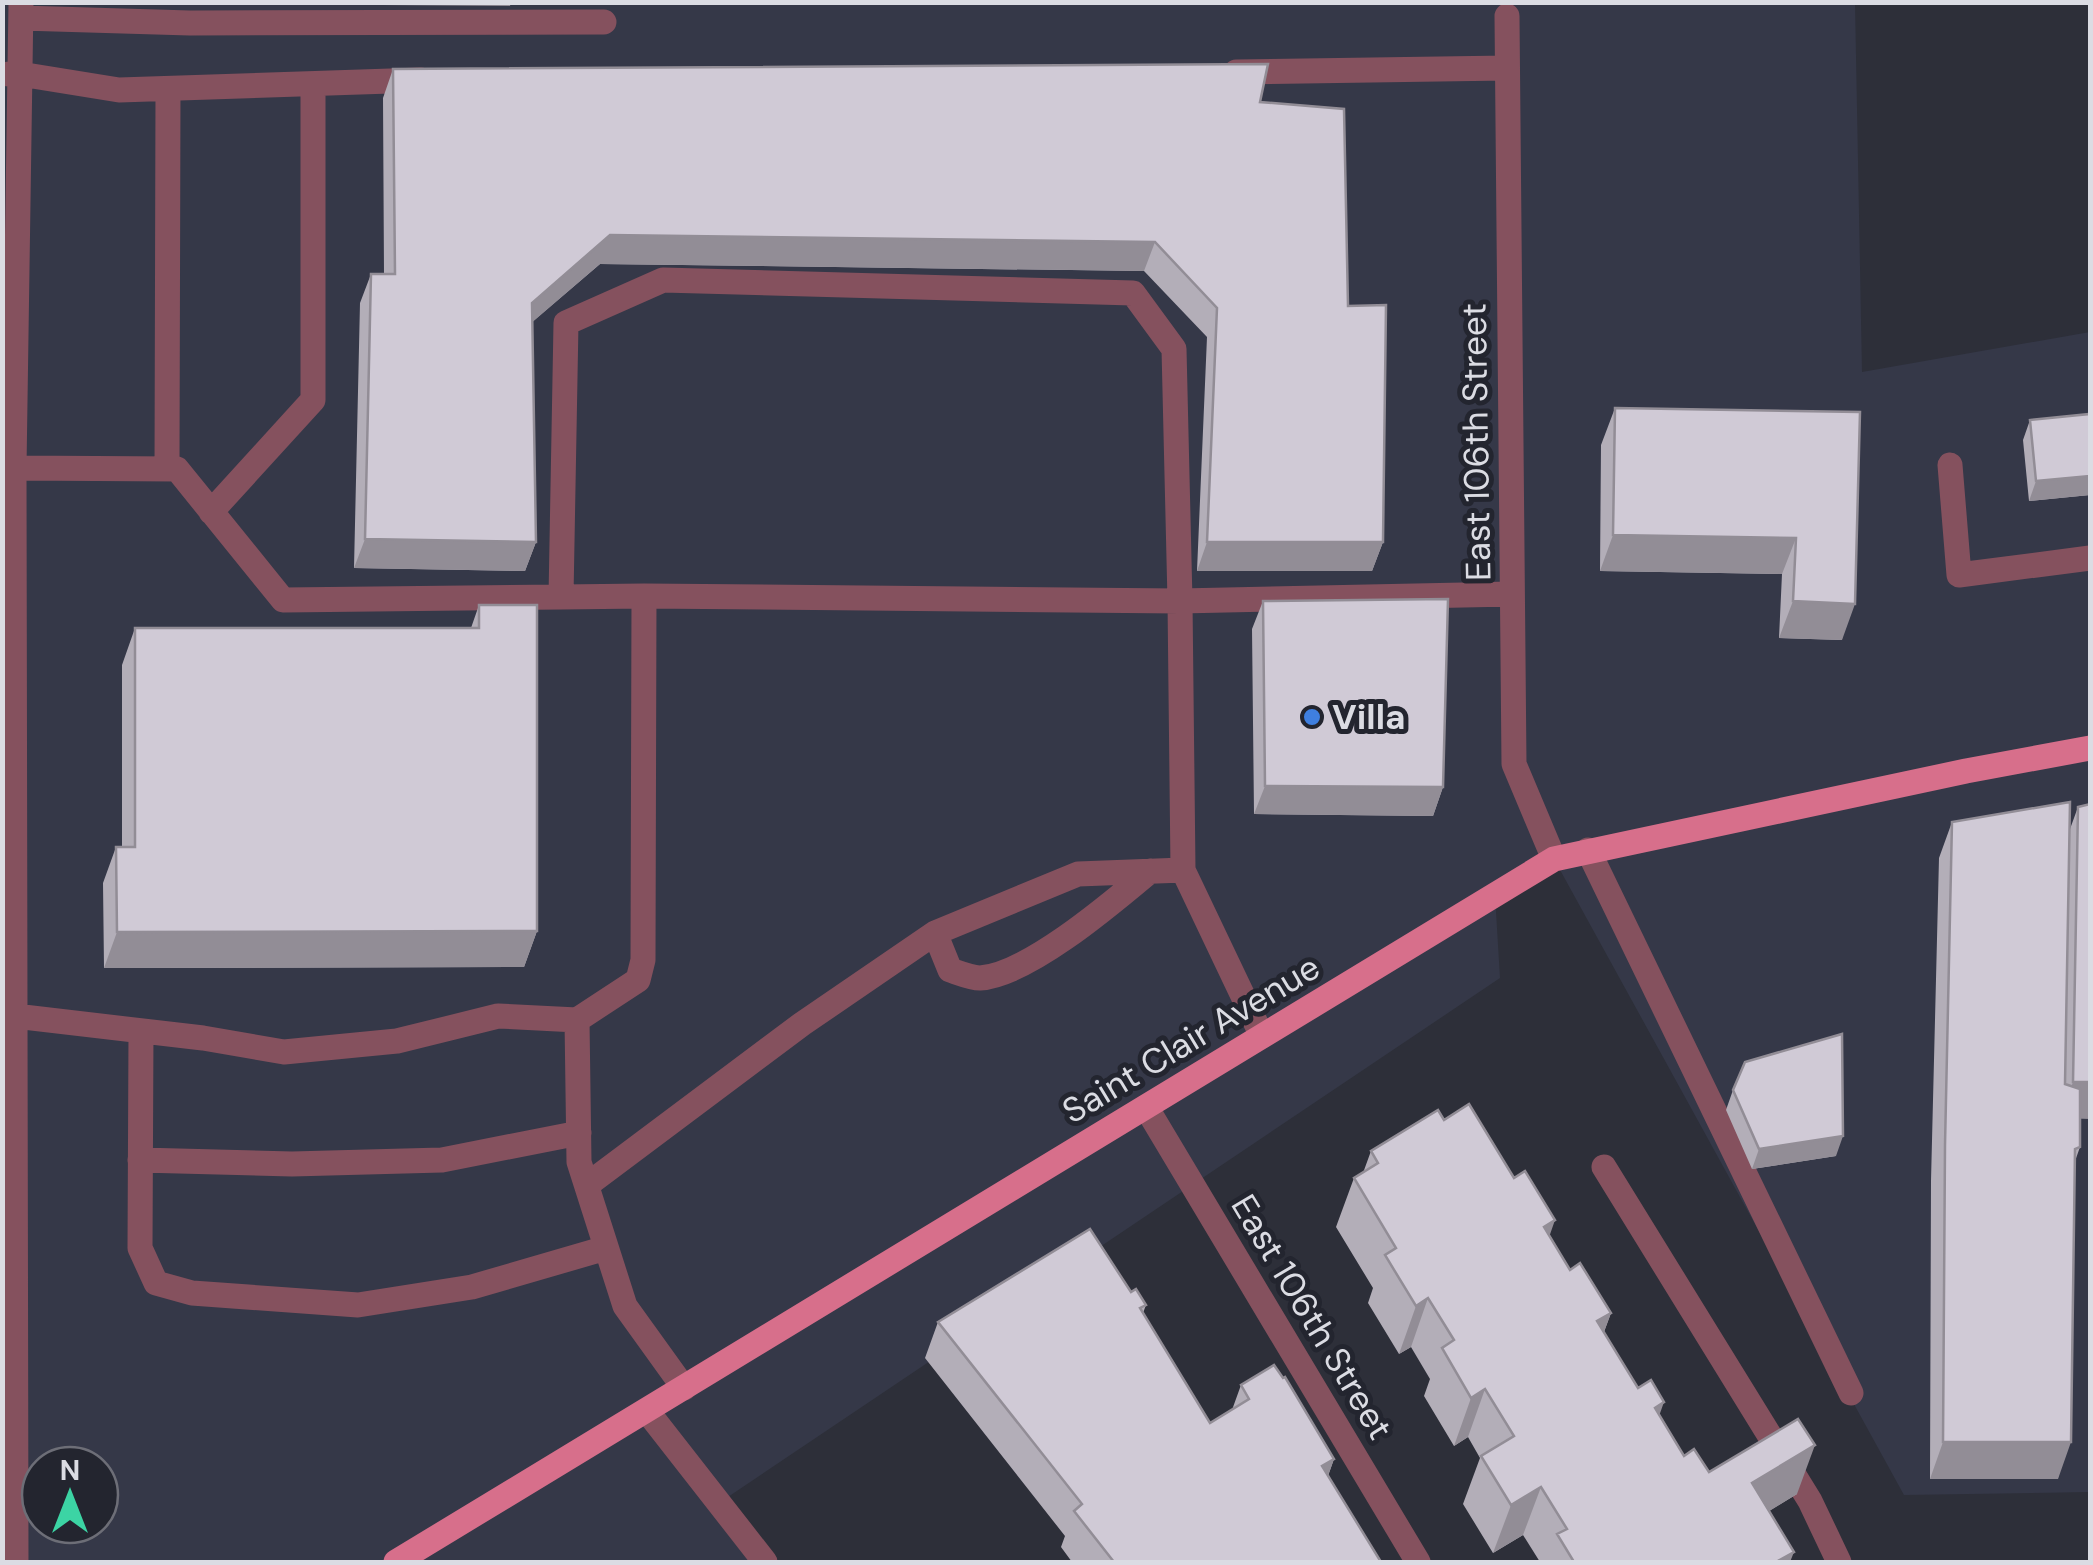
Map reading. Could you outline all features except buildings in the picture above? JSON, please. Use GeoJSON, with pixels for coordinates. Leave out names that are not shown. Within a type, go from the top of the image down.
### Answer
{"type":"FeatureCollection","features":[{"type":"Feature","properties":{"kind":"main road","name":"Saint Clair Avenue"},"geometry":{"type":"LineString","coordinates":[[396,1562],[1554,859],[2090,748]]}},
{"type":"Feature","properties":{"kind":"street"},"geometry":{"type":"LineString","coordinates":[[16,1562],[9,1471],[9,1138],[15,1016],[9,981],[8,575],[14,468],[11,74],[20,10],[190,23],[604,22]]}},
{"type":"Feature","properties":{"kind":"street","name":"East 106th Street"},"geometry":{"type":"LineString","coordinates":[[1507,16],[1514,764],[1554,859]]}},
{"type":"Feature","properties":{"kind":"street"},"geometry":{"type":"LineString","coordinates":[[1218,72],[1507,68]]}},
{"type":"Feature","properties":{"kind":"street"},"geometry":{"type":"LineString","coordinates":[[11,74],[119,90],[440,79]]}},
{"type":"Feature","properties":{"kind":"street"},"geometry":{"type":"LineString","coordinates":[[211,512],[314,400],[313,84]]}},
{"type":"Feature","properties":{"kind":"street"},"geometry":{"type":"LineString","coordinates":[[167,469],[168,89]]}},
{"type":"Feature","properties":{"kind":"street"},"geometry":{"type":"LineString","coordinates":[[561,598],[566,323],[663,280],[1133,292],[1174,349],[1183,870],[1262,1036]]}},
{"type":"Feature","properties":{"kind":"street"},"geometry":{"type":"LineString","coordinates":[[1950,465],[1959,575],[2090,558]]}},
{"type":"Feature","properties":{"kind":"street"},"geometry":{"type":"LineString","coordinates":[[14,468],[177,469],[283,600],[644,596],[1180,601],[1512,594]]}},
{"type":"Feature","properties":{"kind":"street"},"geometry":{"type":"LineString","coordinates":[[15,1016],[284,1052],[397,1041],[498,1016],[577,1020],[638,980],[643,960],[644,596]]}},
{"type":"Feature","properties":{"kind":"street"},"geometry":{"type":"LineString","coordinates":[[1588,850],[1851,1393]]}},
{"type":"Feature","properties":{"kind":"street"},"geometry":{"type":"LineString","coordinates":[[587,1186],[802,1024],[935,934],[1078,874],[1183,870]]}},
{"type":"Feature","properties":{"kind":"street"},"geometry":{"type":"LineString","coordinates":[[935,934],[950,970],[979,978],[1014,968],[1084,925],[1150,871]]}},
{"type":"Feature","properties":{"kind":"street"},"geometry":{"type":"LineString","coordinates":[[577,1020],[579,1162],[625,1306],[684,1388]]}},
{"type":"Feature","properties":{"kind":"street"},"geometry":{"type":"LineString","coordinates":[[141,1031],[140,1248],[156,1283],[192,1293],[358,1305],[472,1287],[606,1248]]}},
{"type":"Feature","properties":{"kind":"street","name":"East 106th Street"},"geometry":{"type":"LineString","coordinates":[[1146,1107],[1418,1562]]}},
{"type":"Feature","properties":{"kind":"street"},"geometry":{"type":"LineString","coordinates":[[140,1160],[292,1164],[442,1160],[579,1132]]}},
{"type":"Feature","properties":{"kind":"street"},"geometry":{"type":"LineString","coordinates":[[1604,1167],[1810,1501],[1839,1562]]}},
{"type":"Feature","properties":{"kind":"street"},"geometry":{"type":"LineString","coordinates":[[646,1410],[756,1560]]}},
{"type":"Feature","properties":{"kind":"shaded area"},"geometry":{"type":"Polygon","coordinates":[[[3,3],[1855,3],[1862,372],[2090,332],[2090,1492],[1904,1495],[1554,859],[1495,895],[1500,978],[719,1503],[765,1562],[3,1562],[3,3]]]}},
{"type":"Feature","properties":{"kind":"place","name":"Villa"},"geometry":{"type":"Point","coordinates":[1312,717]}}]}
